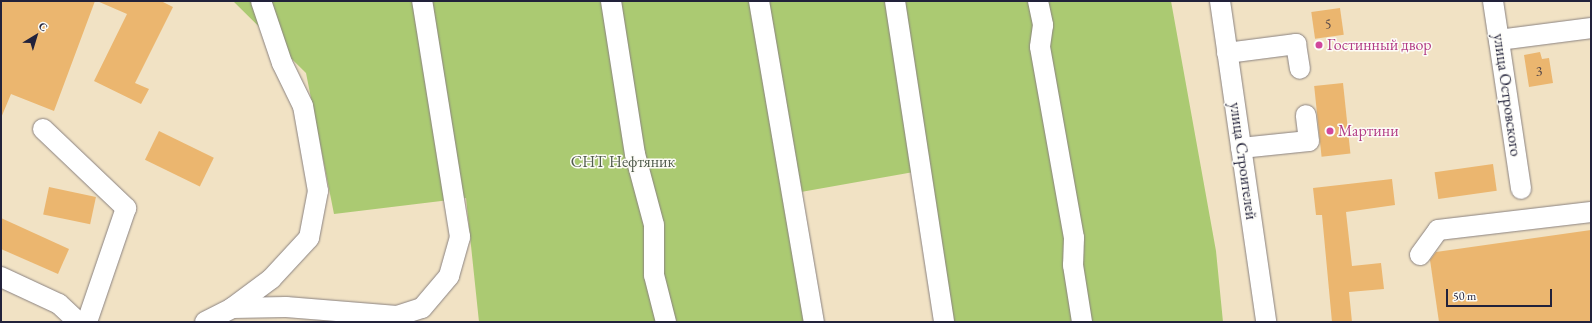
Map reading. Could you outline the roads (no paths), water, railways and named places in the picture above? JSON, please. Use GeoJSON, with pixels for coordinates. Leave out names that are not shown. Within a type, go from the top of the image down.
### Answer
{"type":"FeatureCollection","features":[{"type":"Feature","properties":{"kind":"street"},"geometry":{"type":"LineString","coordinates":[[205,322],[232,308],[271,279],[309,238],[318,191],[303,106],[282,63],[261,1]]}},
{"type":"Feature","properties":{"kind":"street"},"geometry":{"type":"LineString","coordinates":[[232,308],[286,307],[397,316],[422,308],[448,276],[460,237],[422,1]]}},
{"type":"Feature","properties":{"kind":"street"},"geometry":{"type":"LineString","coordinates":[[611,1],[635,154],[654,225],[654,275],[666,322]]}},
{"type":"Feature","properties":{"kind":"street"},"geometry":{"type":"LineString","coordinates":[[759,1],[814,322]]}},
{"type":"Feature","properties":{"kind":"street"},"geometry":{"type":"LineString","coordinates":[[894,1],[944,322]]}},
{"type":"Feature","properties":{"kind":"street"},"geometry":{"type":"LineString","coordinates":[[1038,1],[1043,25],[1040,47],[1074,238],[1073,265],[1082,322]]}},
{"type":"Feature","properties":{"kind":"street","name":"улица Строителей"},"geometry":{"type":"LineString","coordinates":[[1220,1],[1266,322]]}},
{"type":"Feature","properties":{"kind":"street","name":"улица Островского"},"geometry":{"type":"LineString","coordinates":[[1493,1],[1520,189]]}},
{"type":"Feature","properties":{"kind":"street"},"geometry":{"type":"LineString","coordinates":[[1499,40],[1591,28]]}},
{"type":"Feature","properties":{"kind":"street"},"geometry":{"type":"LineString","coordinates":[[1227,53],[1296,44],[1300,69]]}},
{"type":"Feature","properties":{"kind":"street"},"geometry":{"type":"LineString","coordinates":[[1241,148],[1309,141],[1306,115]]}},
{"type":"Feature","properties":{"kind":"street"},"geometry":{"type":"LineString","coordinates":[[42,129],[126,208],[87,322]]}},
{"type":"Feature","properties":{"kind":"street"},"geometry":{"type":"LineString","coordinates":[[1420,255],[1438,230],[1591,212]]}},
{"type":"Feature","properties":{"kind":"street"},"geometry":{"type":"LineString","coordinates":[[1,277],[59,304],[78,322]]}},
{"type":"Feature","properties":{"kind":"place","name":"Гостинный двор"},"geometry":{"type":"Point","coordinates":[1319,45]}},
{"type":"Feature","properties":{"kind":"place","name":"Мартини"},"geometry":{"type":"Point","coordinates":[1330,131]}},
{"type":"Feature","properties":{"kind":"park label","name":"СНТ Нефтяник"},"geometry":{"type":"Point","coordinates":[623,162]}}]}
